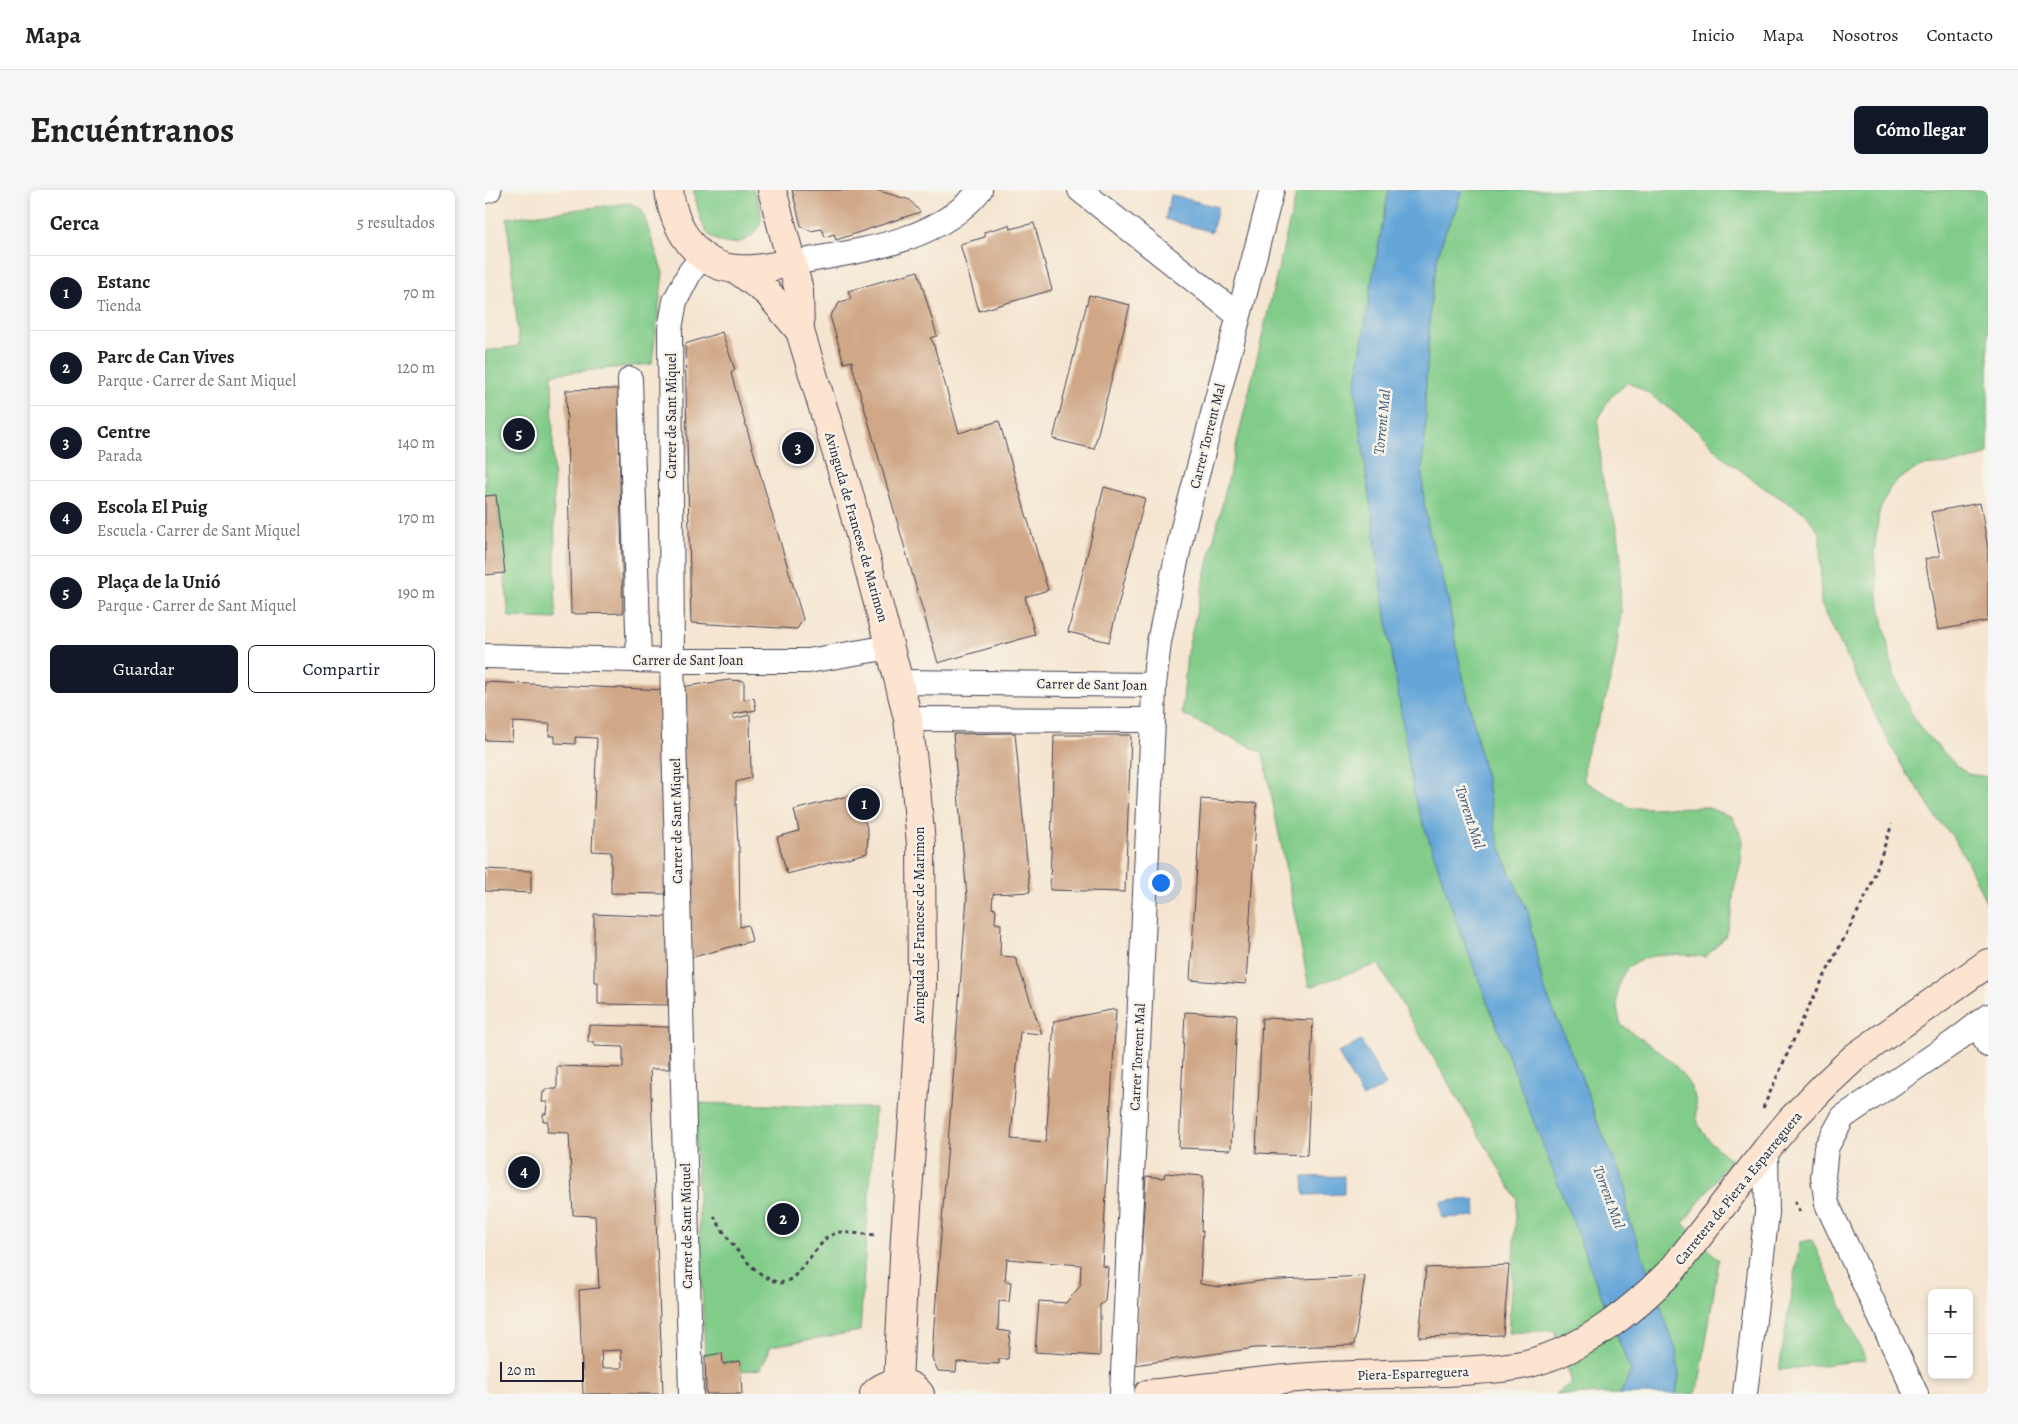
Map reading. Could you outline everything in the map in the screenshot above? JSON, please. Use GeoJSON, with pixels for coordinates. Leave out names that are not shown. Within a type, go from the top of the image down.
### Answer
{"type":"FeatureCollection","features":[{"type":"Feature","properties":{"kind":"main road"},"geometry":{"type":"LineString","coordinates":[[669,190],[678,220],[688,243],[702,257],[737,270],[791,263]]}},
{"type":"Feature","properties":{"kind":"main road","name":"Avinguda de Francesc de Marimon"},"geometry":{"type":"LineString","coordinates":[[772,190],[799,290],[801,331],[849,494],[908,719],[921,844],[922,986],[905,1237],[907,1391]]}},
{"type":"Feature","properties":{"kind":"main road","name":"Avinguda de Francesc de Marimon"},"geometry":{"type":"LineString","coordinates":[[737,270],[768,292],[801,331]]}},
{"type":"Feature","properties":{"kind":"main road","name":"Carretera de Piera a Esparreguera"},"geometry":{"type":"LineString","coordinates":[[1557,1354],[1606,1327],[1632,1308],[1673,1269],[1790,1121],[1855,1057],[1935,998],[1988,964]]}},
{"type":"Feature","properties":{"kind":"main road","name":"Piera-Esparreguera"},"geometry":{"type":"LineString","coordinates":[[1148,1394],[1324,1376],[1493,1369],[1529,1364],[1557,1354]]}},
{"type":"Feature","properties":{"kind":"street"},"geometry":{"type":"LineString","coordinates":[[485,191],[489,190]]}},
{"type":"Feature","properties":{"kind":"street"},"geometry":{"type":"LineString","coordinates":[[791,263],[842,255],[892,242],[924,231],[958,210],[973,199],[980,190]]}},
{"type":"Feature","properties":{"kind":"street"},"geometry":{"type":"LineString","coordinates":[[1081,190],[1238,315]]}},
{"type":"Feature","properties":{"kind":"street","name":"Carrer Torrent Mal"},"geometry":{"type":"LineString","coordinates":[[1154,685],[1159,642],[1183,528],[1272,190]]}},
{"type":"Feature","properties":{"kind":"street","name":"Carrer de Sant Miquel"},"geometry":{"type":"LineString","coordinates":[[691,1394],[671,661],[670,329],[675,301],[690,272],[702,257]]}},
{"type":"Feature","properties":{"kind":"street"},"geometry":{"type":"LineString","coordinates":[[631,379],[639,660]]}},
{"type":"Feature","properties":{"kind":"street","name":"Carrer de Sant Joan"},"geometry":{"type":"LineString","coordinates":[[485,656],[671,661],[808,661],[890,647]]}},
{"type":"Feature","properties":{"kind":"street","name":"Carrer de Sant Joan"},"geometry":{"type":"LineString","coordinates":[[899,682],[1154,685],[1153,720]]}},
{"type":"Feature","properties":{"kind":"street"},"geometry":{"type":"LineString","coordinates":[[908,719],[1153,720]]}},
{"type":"Feature","properties":{"kind":"street","name":"Carrer Torrent Mal"},"geometry":{"type":"LineString","coordinates":[[1121,1394],[1153,720]]}},
{"type":"Feature","properties":{"kind":"street"},"geometry":{"type":"LineString","coordinates":[[1916,1394],[1827,1204],[1823,1177],[1826,1148],[1843,1117],[1983,1020],[1988,1046]]}},
{"type":"Feature","properties":{"kind":"street"},"geometry":{"type":"LineString","coordinates":[[1745,1394],[1767,1213],[1766,1150]]}},
{"type":"Feature","properties":{"kind":"path"},"geometry":{"type":"LineString","coordinates":[[1772,1087],[1807,1010],[1870,888],[1892,824]]}},
{"type":"Feature","properties":{"kind":"path"},"geometry":{"type":"LineString","coordinates":[[710,1209],[723,1233],[735,1249],[761,1273],[780,1283],[791,1279],[827,1237],[832,1234],[855,1233],[905,1237]]}},
{"type":"Feature","properties":{"kind":"green space"},"geometry":{"type":"Polygon","coordinates":[[[693,190],[754,190],[761,213],[758,229],[745,240],[737,243],[720,242],[712,238],[702,222],[693,190]]]}},
{"type":"Feature","properties":{"kind":"green space"},"geometry":{"type":"Polygon","coordinates":[[[1297,190],[1389,190],[1355,388],[1380,576],[1414,796],[1458,926],[1631,1372],[1620,1394],[1556,1394],[1572,1382],[1554,1330],[1508,1333],[1517,1199],[1378,964],[1309,987],[1263,753],[1182,714],[1187,652],[1297,190]]]}},
{"type":"Feature","properties":{"kind":"green space"},"geometry":{"type":"Polygon","coordinates":[[[1462,190],[1988,190],[1988,454],[1959,463],[1921,466],[1899,479],[1890,488],[1879,512],[1874,553],[1878,595],[1893,671],[1908,707],[1921,729],[1957,766],[1968,774],[1988,777],[1988,906],[1965,857],[1952,836],[1936,818],[1922,794],[1907,775],[1885,735],[1821,604],[1820,534],[1805,513],[1764,488],[1724,458],[1687,422],[1648,393],[1628,382],[1610,398],[1598,420],[1602,477],[1618,532],[1621,559],[1621,612],[1615,660],[1603,709],[1585,756],[1584,781],[1631,808],[1706,807],[1732,817],[1742,838],[1741,862],[1734,888],[1732,913],[1725,937],[1706,957],[1661,955],[1635,963],[1625,971],[1619,984],[1617,1001],[1621,1025],[1662,1054],[1687,1080],[1694,1095],[1697,1119],[1702,1131],[1731,1160],[1683,1223],[1719,1260],[1699,1385],[1694,1394],[1676,1394],[1679,1375],[1676,1350],[1626,1210],[1626,1187],[1596,1119],[1584,1083],[1543,986],[1528,912],[1507,867],[1495,829],[1486,778],[1456,646],[1448,598],[1429,532],[1424,503],[1422,473],[1431,302],[1438,255],[1462,190]]]}},
{"type":"Feature","properties":{"kind":"green space"},"geometry":{"type":"Polygon","coordinates":[[[630,203],[642,210],[663,273],[652,364],[552,374],[556,619],[509,617],[496,495],[485,496],[485,351],[519,346],[507,218],[630,203]]]}},
{"type":"Feature","properties":{"kind":"green space"},"geometry":{"type":"Polygon","coordinates":[[[694,1103],[875,1108],[860,1331],[771,1346],[761,1369],[741,1371],[740,1361],[723,1364],[722,1354],[705,1356],[694,1103]]]}},
{"type":"Feature","properties":{"kind":"green space"},"geometry":{"type":"Polygon","coordinates":[[[1812,1240],[1866,1360],[1779,1370],[1800,1242],[1812,1240]]]}},
{"type":"Feature","properties":{"kind":"water","name":"Torrent Mal"},"geometry":{"type":"Polygon","coordinates":[[[1389,190],[1462,190],[1438,255],[1431,302],[1422,473],[1424,503],[1429,532],[1448,598],[1456,646],[1486,778],[1495,829],[1507,867],[1528,912],[1543,986],[1584,1083],[1596,1119],[1626,1187],[1626,1210],[1676,1350],[1679,1375],[1676,1394],[1620,1394],[1631,1372],[1458,926],[1414,796],[1380,576],[1355,388],[1389,190]]]}},
{"type":"Feature","properties":{"kind":"water"},"geometry":{"type":"Polygon","coordinates":[[[1171,195],[1218,207],[1212,232],[1165,219],[1171,195]]]}},
{"type":"Feature","properties":{"kind":"water"},"geometry":{"type":"Polygon","coordinates":[[[1361,1041],[1386,1085],[1363,1098],[1338,1053],[1361,1041]]]}},
{"type":"Feature","properties":{"kind":"water"},"geometry":{"type":"Polygon","coordinates":[[[1344,1176],[1344,1194],[1304,1195],[1303,1177],[1344,1176]]]}},
{"type":"Feature","properties":{"kind":"water"},"geometry":{"type":"Polygon","coordinates":[[[1475,1199],[1476,1216],[1442,1218],[1441,1201],[1475,1199]]]}},
{"type":"Feature","properties":{"kind":"building"},"geometry":{"type":"Polygon","coordinates":[[[792,190],[876,190],[910,200],[920,212],[836,240],[834,234],[825,237],[822,229],[810,231],[801,226],[792,190]]]}},
{"type":"Feature","properties":{"kind":"building"},"geometry":{"type":"Polygon","coordinates":[[[1034,223],[1052,290],[979,311],[960,244],[985,237],[984,232],[1009,225],[1010,229],[1034,223]]]}},
{"type":"Feature","properties":{"kind":"building"},"geometry":{"type":"Polygon","coordinates":[[[918,271],[937,336],[930,338],[933,342],[959,433],[999,421],[1048,590],[1025,597],[1035,635],[938,663],[852,361],[844,363],[830,316],[840,302],[851,299],[848,291],[918,271]]]}},
{"type":"Feature","properties":{"kind":"building"},"geometry":{"type":"Polygon","coordinates":[[[1089,295],[1130,305],[1094,449],[1053,439],[1089,295]]]}},
{"type":"Feature","properties":{"kind":"building"},"geometry":{"type":"Polygon","coordinates":[[[722,332],[735,370],[731,373],[741,409],[803,619],[797,629],[691,623],[685,344],[722,332]]]}},
{"type":"Feature","properties":{"kind":"building"},"geometry":{"type":"Polygon","coordinates":[[[618,389],[623,613],[571,614],[566,390],[618,389]]]}},
{"type":"Feature","properties":{"kind":"building"},"geometry":{"type":"Polygon","coordinates":[[[1104,487],[1145,498],[1109,642],[1068,632],[1104,487]]]}},
{"type":"Feature","properties":{"kind":"building"},"geometry":{"type":"Polygon","coordinates":[[[496,495],[505,573],[485,575],[485,496],[496,495]]]}},
{"type":"Feature","properties":{"kind":"building"},"geometry":{"type":"Polygon","coordinates":[[[1980,503],[1988,548],[1988,621],[1938,630],[1925,559],[1940,556],[1931,512],[1980,503]]]}},
{"type":"Feature","properties":{"kind":"building"},"geometry":{"type":"Polygon","coordinates":[[[729,680],[744,681],[744,700],[754,698],[756,710],[733,714],[733,719],[750,715],[751,778],[736,782],[736,803],[739,846],[740,927],[748,925],[752,941],[686,959],[681,687],[729,680]]]}},
{"type":"Feature","properties":{"kind":"building"},"geometry":{"type":"Polygon","coordinates":[[[485,682],[664,690],[668,894],[611,893],[611,852],[592,851],[597,738],[575,737],[575,744],[555,743],[555,736],[549,736],[550,724],[513,722],[512,741],[485,740],[485,682]]]}},
{"type":"Feature","properties":{"kind":"building"},"geometry":{"type":"Polygon","coordinates":[[[1015,733],[1030,892],[993,894],[992,908],[996,909],[995,923],[1001,924],[1000,956],[1015,957],[1042,1034],[1020,1032],[1011,1139],[1046,1142],[1054,1021],[1116,1009],[1102,1266],[1108,1267],[1105,1301],[1100,1305],[1100,1356],[1035,1352],[1039,1301],[1066,1303],[1080,1286],[1081,1265],[1007,1259],[1005,1281],[1011,1282],[1009,1302],[999,1301],[998,1330],[1010,1332],[1008,1359],[999,1359],[999,1364],[957,1362],[956,1372],[938,1371],[932,1358],[934,1325],[967,897],[953,734],[1015,733]]]}},
{"type":"Feature","properties":{"kind":"building"},"geometry":{"type":"Polygon","coordinates":[[[1054,735],[1131,735],[1125,892],[1050,890],[1054,735]]]}},
{"type":"Feature","properties":{"kind":"building"},"geometry":{"type":"Polygon","coordinates":[[[863,792],[868,813],[863,815],[868,832],[867,853],[787,874],[777,837],[799,831],[794,810],[863,792]]]}},
{"type":"Feature","properties":{"kind":"building"},"geometry":{"type":"Polygon","coordinates":[[[1201,799],[1257,803],[1246,984],[1190,980],[1201,799]]]}},
{"type":"Feature","properties":{"kind":"building"},"geometry":{"type":"Polygon","coordinates":[[[485,869],[531,871],[531,893],[485,891],[485,869]]]}},
{"type":"Feature","properties":{"kind":"building"},"geometry":{"type":"Polygon","coordinates":[[[594,914],[667,917],[668,1005],[598,1004],[598,982],[594,982],[594,914]]]}},
{"type":"Feature","properties":{"kind":"building"},"geometry":{"type":"Polygon","coordinates":[[[1185,1012],[1237,1015],[1231,1150],[1179,1148],[1185,1012]]]}},
{"type":"Feature","properties":{"kind":"building"},"geometry":{"type":"Polygon","coordinates":[[[1262,1018],[1313,1020],[1307,1155],[1256,1153],[1262,1018]]]}},
{"type":"Feature","properties":{"kind":"building"},"geometry":{"type":"Polygon","coordinates":[[[589,1025],[669,1027],[669,1069],[650,1069],[663,1394],[583,1394],[579,1290],[599,1288],[595,1216],[573,1215],[569,1133],[547,1132],[548,1121],[543,1121],[543,1114],[546,1114],[547,1102],[542,1102],[545,1089],[557,1089],[557,1066],[623,1068],[623,1047],[594,1046],[594,1042],[588,1042],[589,1025]],[[621,1350],[601,1351],[602,1368],[622,1368],[621,1350]]]}},
{"type":"Feature","properties":{"kind":"building"},"geometry":{"type":"Polygon","coordinates":[[[1165,1173],[1203,1176],[1201,1231],[1203,1231],[1200,1284],[1220,1287],[1260,1281],[1365,1276],[1354,1345],[1255,1348],[1134,1365],[1146,1176],[1164,1178],[1165,1173]]]}},
{"type":"Feature","properties":{"kind":"building"},"geometry":{"type":"Polygon","coordinates":[[[1509,1265],[1503,1335],[1419,1337],[1426,1268],[1509,1265]]]}},
{"type":"Feature","properties":{"kind":"building"},"geometry":{"type":"Polygon","coordinates":[[[722,1353],[723,1364],[740,1361],[742,1394],[706,1394],[705,1356],[722,1353]]]}},
{"type":"Feature","properties":{"kind":"place","name":"Plaça de la Unió"},"geometry":{"type":"Point","coordinates":[519,434]}},
{"type":"Feature","properties":{"kind":"place","name":"Centre"},"geometry":{"type":"Point","coordinates":[798,448]}},
{"type":"Feature","properties":{"kind":"place","name":"Estanc"},"geometry":{"type":"Point","coordinates":[864,804]}},
{"type":"Feature","properties":{"kind":"place","name":"Escola El Puig"},"geometry":{"type":"Point","coordinates":[524,1172]}},
{"type":"Feature","properties":{"kind":"place","name":"Parc de Can Vives"},"geometry":{"type":"Point","coordinates":[783,1219]}}]}
